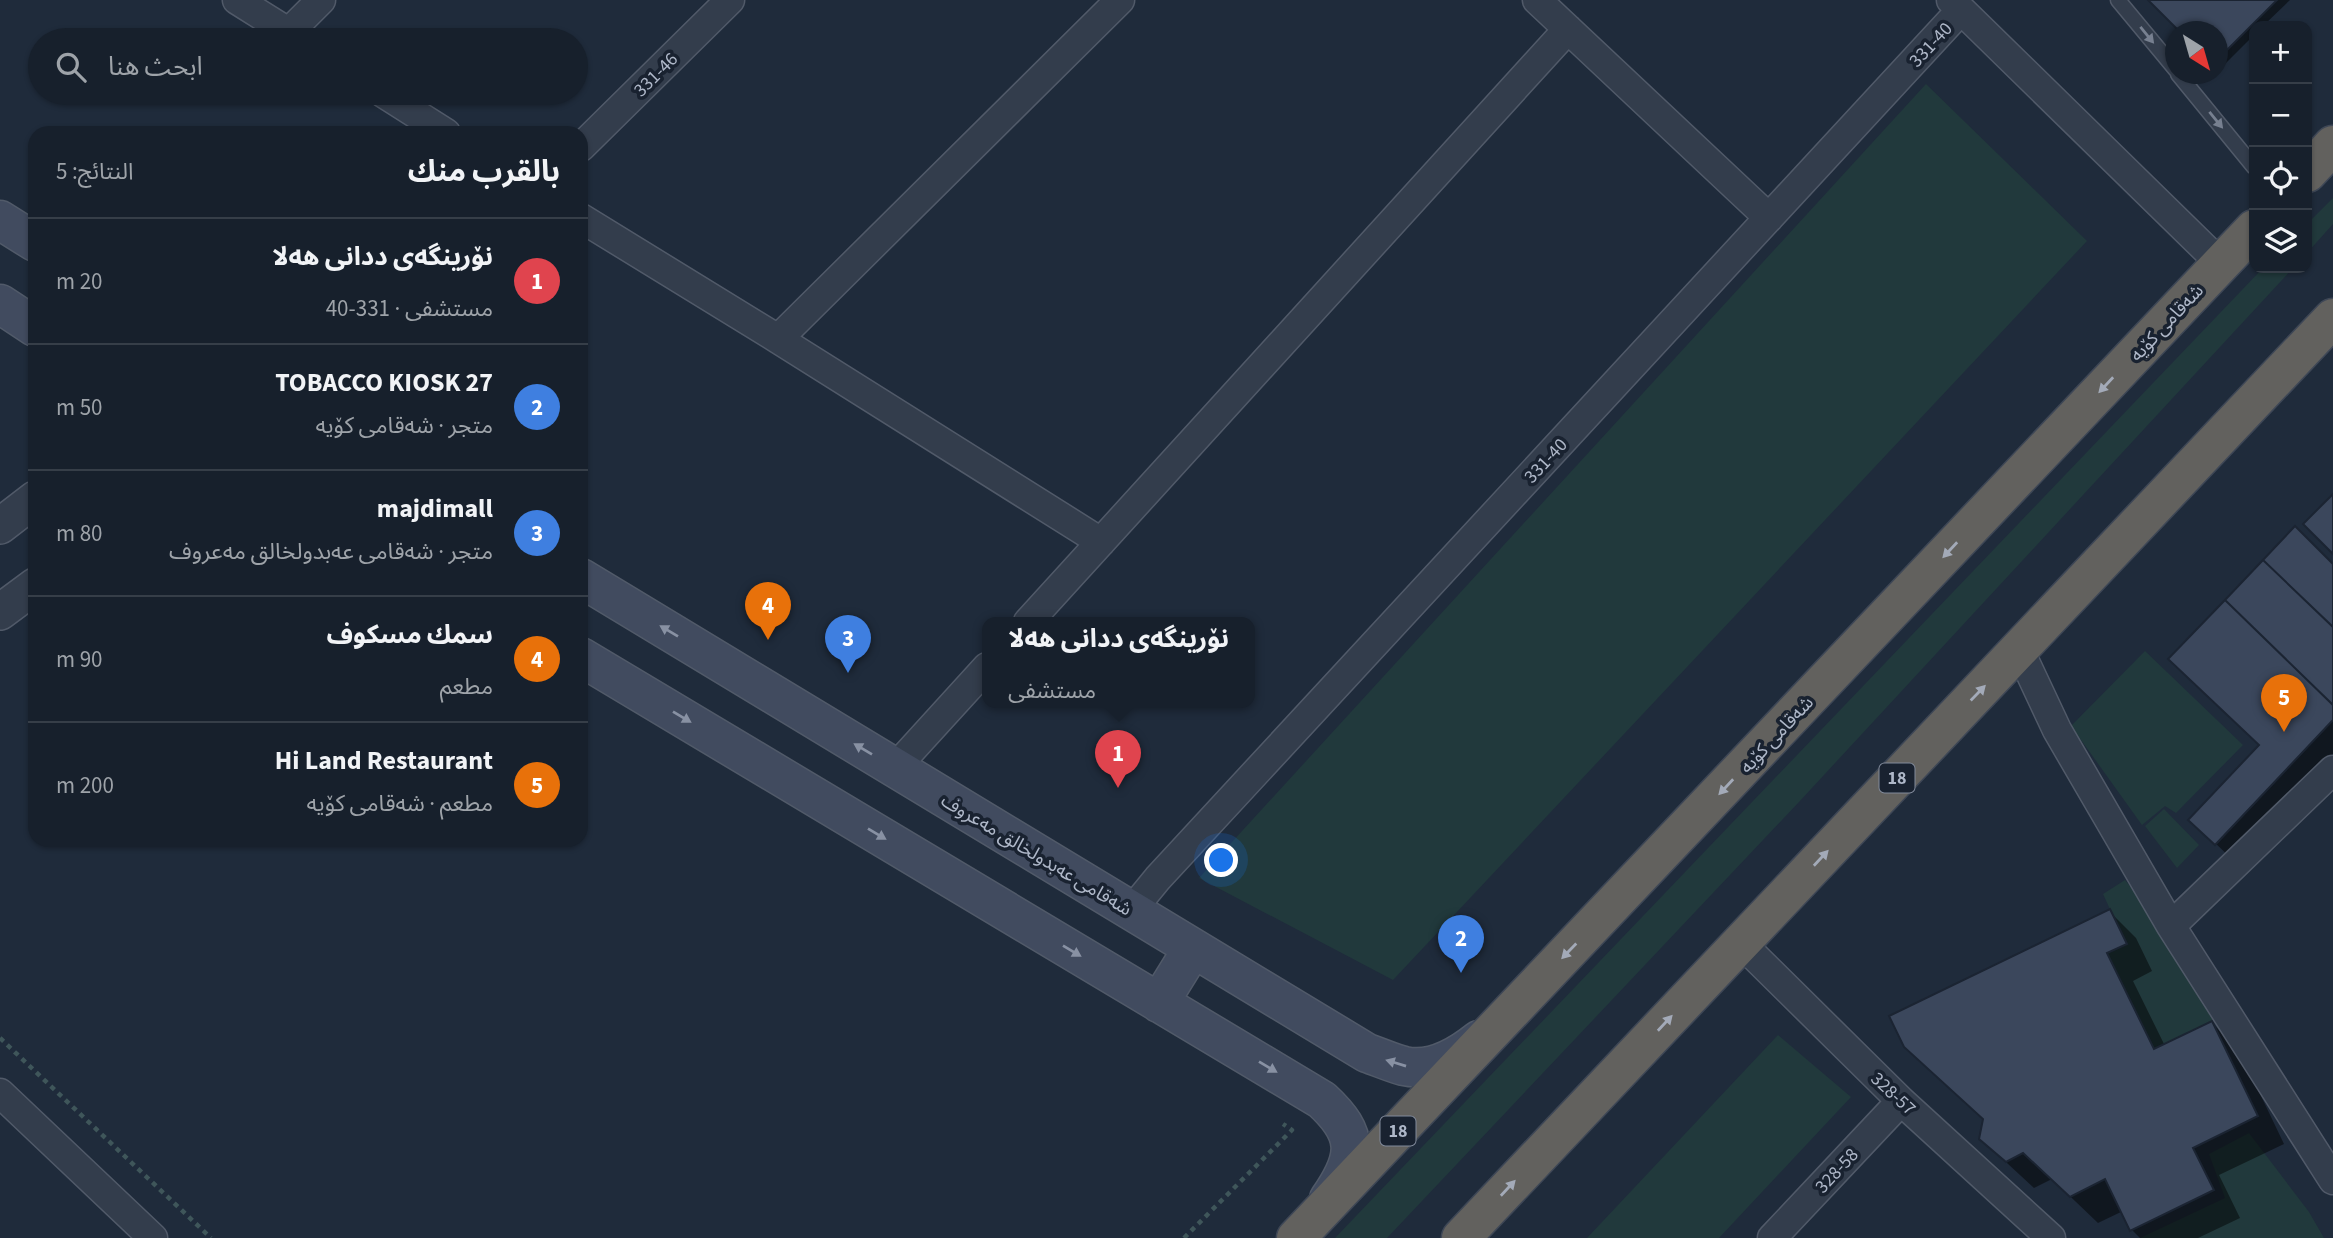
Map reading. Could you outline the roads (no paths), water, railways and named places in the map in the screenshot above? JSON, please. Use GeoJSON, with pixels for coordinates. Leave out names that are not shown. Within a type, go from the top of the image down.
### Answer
{"type":"FeatureCollection","features":[{"type":"Feature","properties":{"kind":"highway"},"geometry":{"type":"LineString","coordinates":[[2312,168],[2333,145]]}},
{"type":"Feature","properties":{"kind":"highway","name":"شەقامی کۆیە"},"geometry":{"type":"LineString","coordinates":[[1305,1229],[2249,234]]}},
{"type":"Feature","properties":{"kind":"highway","name":"18"},"geometry":{"type":"LineString","coordinates":[[1461,1238],[2333,318]]}},
{"type":"Feature","properties":{"kind":"main road"},"geometry":{"type":"LineString","coordinates":[[0,220],[28,238]]}},
{"type":"Feature","properties":{"kind":"main road"},"geometry":{"type":"LineString","coordinates":[[0,304],[28,322]]}},
{"type":"Feature","properties":{"kind":"main road","name":"شەقامی عەبدولخالق مەعروف"},"geometry":{"type":"LineString","coordinates":[[588,582],[1367,1053],[1405,1066],[1433,1066],[1464,1051],[1500,1023]]}},
{"type":"Feature","properties":{"kind":"main road"},"geometry":{"type":"LineString","coordinates":[[588,661],[1322,1100],[1340,1116],[1350,1135],[1351,1156],[1341,1181],[1305,1229]]}},
{"type":"Feature","properties":{"kind":"main road"},"geometry":{"type":"LineString","coordinates":[[1159,1003],[1193,948]]}},
{"type":"Feature","properties":{"kind":"street"},"geometry":{"type":"LineString","coordinates":[[237,0],[282,28]]}},
{"type":"Feature","properties":{"kind":"street"},"geometry":{"type":"LineString","coordinates":[[301,28],[321,0]]}},
{"type":"Feature","properties":{"kind":"street","name":"331-46"},"geometry":{"type":"LineString","coordinates":[[588,140],[730,0]]}},
{"type":"Feature","properties":{"kind":"street"},"geometry":{"type":"LineString","coordinates":[[778,339],[1120,0]]}},
{"type":"Feature","properties":{"kind":"street"},"geometry":{"type":"LineString","coordinates":[[1537,0],[1769,218]]}},
{"type":"Feature","properties":{"kind":"street"},"geometry":{"type":"LineString","coordinates":[[1956,5],[2221,264]]}},
{"type":"Feature","properties":{"kind":"street","name":"331-40"},"geometry":{"type":"LineString","coordinates":[[1131,911],[1186,848],[1769,218],[1956,5]]}},
{"type":"Feature","properties":{"kind":"street"},"geometry":{"type":"LineString","coordinates":[[1033,617],[1568,29]]}},
{"type":"Feature","properties":{"kind":"street"},"geometry":{"type":"LineString","coordinates":[[402,105],[435,126]]}},
{"type":"Feature","properties":{"kind":"street"},"geometry":{"type":"LineString","coordinates":[[588,222],[1101,542]]}},
{"type":"Feature","properties":{"kind":"street"},"geometry":{"type":"LineString","coordinates":[[0,526],[28,504]]}},
{"type":"Feature","properties":{"kind":"street"},"geometry":{"type":"LineString","coordinates":[[0,612],[28,591]]}},
{"type":"Feature","properties":{"kind":"street"},"geometry":{"type":"LineString","coordinates":[[2019,649],[2057,730],[2171,926],[2333,1180]]}},
{"type":"Feature","properties":{"kind":"street"},"geometry":{"type":"LineString","coordinates":[[895,768],[982,672]]}},
{"type":"Feature","properties":{"kind":"street"},"geometry":{"type":"LineString","coordinates":[[2171,926],[2333,770]]}},
{"type":"Feature","properties":{"kind":"street","name":"328-57"},"geometry":{"type":"LineString","coordinates":[[1741,943],[1901,1101],[2051,1238]]}},
{"type":"Feature","properties":{"kind":"street"},"geometry":{"type":"LineString","coordinates":[[0,1093],[153,1238]]}},
{"type":"Feature","properties":{"kind":"street","name":"328-58"},"geometry":{"type":"LineString","coordinates":[[1772,1238],[1901,1101]]}},
{"type":"Feature","properties":{"kind":"lane"},"geometry":{"type":"LineString","coordinates":[[2118,0],[2165,57]]}},
{"type":"Feature","properties":{"kind":"lane"},"geometry":{"type":"LineString","coordinates":[[2187,84],[2249,161]]}},
{"type":"Feature","properties":{"kind":"place","name":"سمك مسكوف"},"geometry":{"type":"Point","coordinates":[768,640]}},
{"type":"Feature","properties":{"kind":"place","name":"majdimall"},"geometry":{"type":"Point","coordinates":[848,673]}},
{"type":"Feature","properties":{"kind":"place","name":"Hi Land Restaurant"},"geometry":{"type":"Point","coordinates":[2284,732]}},
{"type":"Feature","properties":{"kind":"place","name":"نۆرینگەی ددانی هەلا"},"geometry":{"type":"Point","coordinates":[1118,788]}},
{"type":"Feature","properties":{"kind":"place","name":"TOBACCO KIOSK 27"},"geometry":{"type":"Point","coordinates":[1461,973]}}]}
